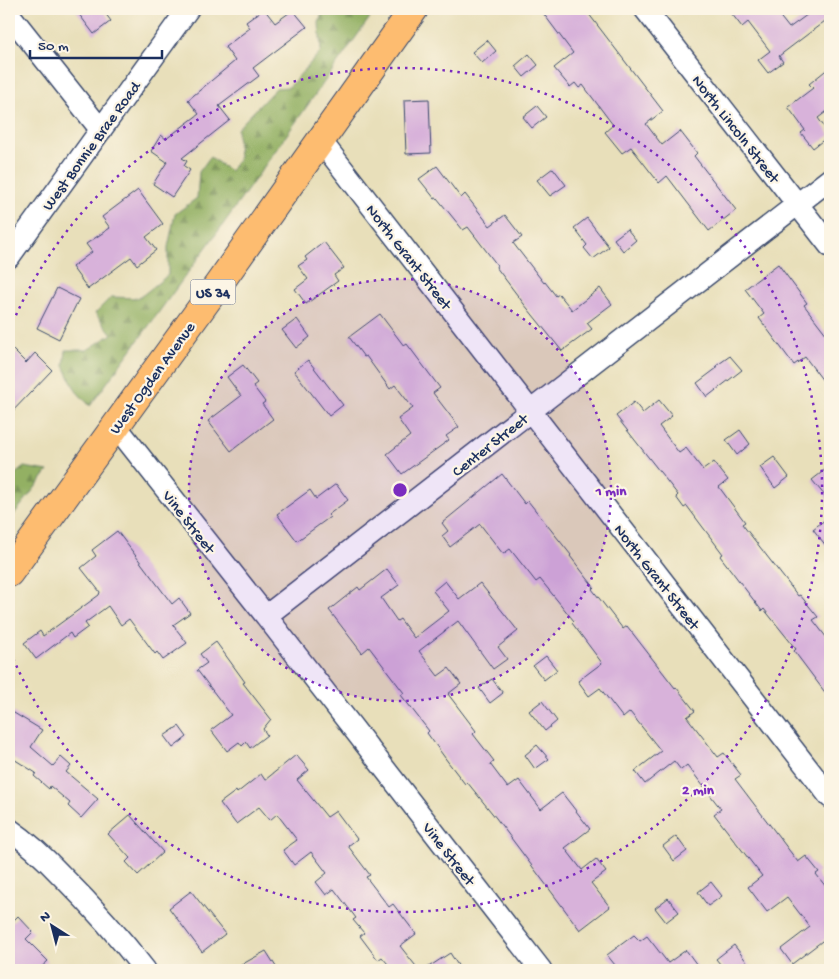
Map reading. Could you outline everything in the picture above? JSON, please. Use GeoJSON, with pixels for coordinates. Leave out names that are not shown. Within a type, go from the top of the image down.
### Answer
{"type":"FeatureCollection","features":[{"type":"Feature","properties":{"kind":"main road","name":"West Ogden Avenue"},"geometry":{"type":"LineString","coordinates":[[9,573],[414,9]]}},
{"type":"Feature","properties":{"kind":"street","name":"West Bonnie Brae Road"},"geometry":{"type":"LineString","coordinates":[[9,258],[188,9]]}},
{"type":"Feature","properties":{"kind":"street","name":"North Lincoln Street"},"geometry":{"type":"LineString","coordinates":[[645,9],[830,246]]}},
{"type":"Feature","properties":{"kind":"street"},"geometry":{"type":"LineString","coordinates":[[9,14],[101,130]]}},
{"type":"Feature","properties":{"kind":"street","name":"North Grant Street"},"geometry":{"type":"LineString","coordinates":[[320,141],[830,797]]}},
{"type":"Feature","properties":{"kind":"street","name":"Center Street"},"geometry":{"type":"LineString","coordinates":[[266,616],[830,179]]}},
{"type":"Feature","properties":{"kind":"street","name":"Vine Street"},"geometry":{"type":"LineString","coordinates":[[115,425],[541,970]]}},
{"type":"Feature","properties":{"kind":"street"},"geometry":{"type":"LineString","coordinates":[[9,829],[43,857],[78,892],[116,933],[145,970]]}},
{"type":"Feature","properties":{"kind":"green space"},"geometry":{"type":"Polygon","coordinates":[[[323,9],[376,9],[222,226],[90,406],[76,391],[64,366],[66,350],[87,350],[112,334],[95,313],[111,297],[139,298],[168,275],[168,247],[175,214],[197,198],[199,172],[210,157],[230,171],[239,158],[237,129],[276,88],[289,87],[321,51],[319,23],[323,9]]]}},
{"type":"Feature","properties":{"kind":"green space"},"geometry":{"type":"Polygon","coordinates":[[[24,467],[48,471],[9,521],[9,479],[24,467]]]}},
{"type":"Feature","properties":{"kind":"building"},"geometry":{"type":"Polygon","coordinates":[[[75,9],[102,9],[111,21],[94,34],[75,9]]]}},
{"type":"Feature","properties":{"kind":"building"},"geometry":{"type":"Polygon","coordinates":[[[264,9],[275,23],[293,10],[307,27],[253,68],[259,76],[219,106],[230,120],[182,158],[187,161],[184,166],[190,170],[172,197],[153,184],[167,162],[151,151],[161,135],[166,139],[199,114],[188,100],[235,61],[225,47],[250,28],[246,22],[264,9]]]}},
{"type":"Feature","properties":{"kind":"building"},"geometry":{"type":"Polygon","coordinates":[[[540,9],[585,9],[663,111],[646,124],[662,145],[680,131],[697,153],[694,156],[736,210],[709,231],[667,176],[659,183],[631,147],[622,153],[605,132],[613,125],[583,85],[579,88],[575,83],[570,87],[554,68],[573,53],[540,9]]]}},
{"type":"Feature","properties":{"kind":"building"},"geometry":{"type":"Polygon","coordinates":[[[728,9],[774,9],[789,28],[815,9],[822,9],[829,18],[779,56],[783,62],[768,73],[758,60],[770,51],[748,22],[742,27],[728,9]]]}},
{"type":"Feature","properties":{"kind":"building"},"geometry":{"type":"Polygon","coordinates":[[[487,40],[496,51],[482,63],[472,52],[487,40]]]}},
{"type":"Feature","properties":{"kind":"building"},"geometry":{"type":"Polygon","coordinates":[[[529,54],[538,65],[524,77],[515,66],[529,54]]]}},
{"type":"Feature","properties":{"kind":"building"},"geometry":{"type":"Polygon","coordinates":[[[830,67],[830,109],[818,118],[830,135],[813,148],[801,133],[805,130],[788,107],[813,88],[809,84],[830,67]]]}},
{"type":"Feature","properties":{"kind":"building"},"geometry":{"type":"Polygon","coordinates":[[[429,99],[431,153],[406,154],[404,100],[429,99]]]}},
{"type":"Feature","properties":{"kind":"building"},"geometry":{"type":"Polygon","coordinates":[[[537,106],[546,117],[532,128],[523,117],[537,106]]]}},
{"type":"Feature","properties":{"kind":"building"},"geometry":{"type":"Polygon","coordinates":[[[437,166],[461,198],[465,194],[490,226],[505,215],[522,237],[513,243],[544,283],[556,296],[559,294],[572,310],[600,288],[612,304],[587,323],[592,329],[562,351],[524,304],[468,227],[463,230],[419,179],[437,166]]]}},
{"type":"Feature","properties":{"kind":"building"},"geometry":{"type":"Polygon","coordinates":[[[553,168],[566,185],[550,196],[537,180],[553,168]]]}},
{"type":"Feature","properties":{"kind":"building"},"geometry":{"type":"Polygon","coordinates":[[[138,190],[163,224],[146,237],[156,250],[137,265],[131,257],[88,289],[72,267],[92,252],[86,244],[110,228],[102,217],[138,190]]]}},
{"type":"Feature","properties":{"kind":"building"},"geometry":{"type":"Polygon","coordinates":[[[587,218],[609,247],[593,259],[584,248],[587,245],[574,228],[587,218]]]}},
{"type":"Feature","properties":{"kind":"building"},"geometry":{"type":"Polygon","coordinates":[[[627,229],[636,240],[623,251],[614,239],[627,229]]]}},
{"type":"Feature","properties":{"kind":"building"},"geometry":{"type":"Polygon","coordinates":[[[324,242],[344,268],[334,275],[338,281],[306,304],[295,289],[308,279],[298,266],[307,260],[305,257],[324,242]]]}},
{"type":"Feature","properties":{"kind":"building"},"geometry":{"type":"Polygon","coordinates":[[[778,264],[807,303],[804,305],[830,339],[830,390],[805,357],[794,365],[759,318],[764,314],[745,289],[778,264]]]}},
{"type":"Feature","properties":{"kind":"building"},"geometry":{"type":"Polygon","coordinates":[[[57,288],[79,299],[59,339],[37,328],[57,288]]]}},
{"type":"Feature","properties":{"kind":"building"},"geometry":{"type":"Polygon","coordinates":[[[380,314],[404,346],[407,344],[440,388],[433,393],[459,427],[446,436],[449,440],[402,474],[387,454],[410,436],[398,419],[413,408],[395,385],[390,389],[366,356],[364,357],[349,337],[380,314]]]}},
{"type":"Feature","properties":{"kind":"building"},"geometry":{"type":"Polygon","coordinates":[[[297,319],[310,337],[296,348],[282,330],[297,319]]]}},
{"type":"Feature","properties":{"kind":"building"},"geometry":{"type":"Polygon","coordinates":[[[9,346],[26,363],[35,353],[52,370],[9,415],[9,346]]]}},
{"type":"Feature","properties":{"kind":"building"},"geometry":{"type":"Polygon","coordinates":[[[730,356],[742,370],[707,397],[697,383],[730,356]]]}},
{"type":"Feature","properties":{"kind":"building"},"geometry":{"type":"Polygon","coordinates":[[[308,360],[343,405],[329,416],[294,371],[308,360]]]}},
{"type":"Feature","properties":{"kind":"building"},"geometry":{"type":"Polygon","coordinates":[[[243,365],[257,383],[253,386],[265,402],[262,404],[273,419],[231,451],[208,421],[241,396],[227,377],[243,365]]]}},
{"type":"Feature","properties":{"kind":"building"},"geometry":{"type":"Polygon","coordinates":[[[659,400],[672,416],[659,426],[679,453],[686,448],[703,470],[714,462],[728,480],[719,487],[745,522],[742,524],[798,596],[800,595],[818,617],[813,620],[830,642],[830,699],[794,651],[796,649],[764,609],[762,611],[720,556],[723,554],[687,506],[684,508],[676,497],[678,495],[616,416],[634,402],[643,413],[659,400]]]}},
{"type":"Feature","properties":{"kind":"building"},"geometry":{"type":"Polygon","coordinates":[[[740,430],[750,444],[737,455],[726,440],[740,430]]]}},
{"type":"Feature","properties":{"kind":"building"},"geometry":{"type":"Polygon","coordinates":[[[774,457],[789,477],[775,488],[760,467],[774,457]]]}},
{"type":"Feature","properties":{"kind":"building"},"geometry":{"type":"Polygon","coordinates":[[[830,466],[830,502],[812,480],[830,466]]]}},
{"type":"Feature","properties":{"kind":"building"},"geometry":{"type":"Polygon","coordinates":[[[502,474],[525,504],[528,501],[571,555],[594,587],[592,589],[623,629],[627,626],[695,711],[687,717],[718,757],[724,753],[741,775],[735,779],[798,862],[806,856],[819,872],[816,874],[830,892],[830,935],[792,964],[781,949],[810,927],[787,897],[767,912],[748,887],[762,876],[714,814],[721,809],[687,765],[681,770],[674,761],[645,784],[635,771],[661,751],[630,712],[623,718],[600,688],[589,696],[578,681],[602,663],[572,623],[574,621],[540,579],[536,582],[510,549],[503,554],[480,524],[450,547],[442,536],[448,531],[442,523],[502,474]]]}},
{"type":"Feature","properties":{"kind":"building"},"geometry":{"type":"Polygon","coordinates":[[[336,484],[348,500],[328,515],[330,517],[297,541],[277,514],[310,490],[316,499],[336,484]]]}},
{"type":"Feature","properties":{"kind":"building"},"geometry":{"type":"Polygon","coordinates":[[[830,516],[830,551],[813,529],[830,516]]]}},
{"type":"Feature","properties":{"kind":"building"},"geometry":{"type":"Polygon","coordinates":[[[117,531],[172,604],[179,598],[190,613],[173,625],[187,643],[163,660],[157,652],[155,654],[129,619],[121,625],[108,606],[85,623],[88,627],[73,638],[70,633],[36,659],[24,643],[40,631],[43,636],[99,595],[100,592],[81,568],[96,556],[92,550],[117,531]]]}},
{"type":"Feature","properties":{"kind":"building"},"geometry":{"type":"Polygon","coordinates":[[[387,569],[399,585],[381,598],[397,621],[400,619],[414,638],[449,611],[433,591],[445,581],[459,599],[480,583],[518,631],[498,647],[507,659],[493,669],[458,621],[419,651],[438,676],[449,668],[461,684],[448,694],[476,731],[473,734],[494,761],[490,764],[508,788],[519,780],[541,809],[562,793],[590,829],[565,848],[582,870],[596,859],[606,872],[591,883],[610,907],[580,930],[496,818],[448,762],[427,733],[429,731],[401,695],[404,693],[369,647],[362,653],[329,610],[358,587],[360,590],[387,569]]]}},
{"type":"Feature","properties":{"kind":"building"},"geometry":{"type":"Polygon","coordinates":[[[216,642],[245,682],[243,683],[271,719],[263,729],[267,735],[250,748],[246,742],[242,746],[239,742],[227,751],[211,730],[231,715],[197,670],[207,663],[200,654],[216,642]]]}},
{"type":"Feature","properties":{"kind":"building"},"geometry":{"type":"Polygon","coordinates":[[[546,656],[557,670],[544,680],[533,666],[546,656]]]}},
{"type":"Feature","properties":{"kind":"building"},"geometry":{"type":"Polygon","coordinates":[[[492,679],[503,693],[490,703],[479,688],[492,679]]]}},
{"type":"Feature","properties":{"kind":"building"},"geometry":{"type":"Polygon","coordinates":[[[542,701],[557,721],[545,731],[529,711],[542,701]]]}},
{"type":"Feature","properties":{"kind":"building"},"geometry":{"type":"Polygon","coordinates":[[[9,710],[42,730],[31,747],[53,766],[61,757],[71,766],[66,772],[98,799],[81,818],[68,806],[70,803],[50,786],[49,789],[34,776],[36,773],[9,756],[9,710]]]}},
{"type":"Feature","properties":{"kind":"building"},"geometry":{"type":"Polygon","coordinates":[[[179,726],[187,737],[173,748],[164,736],[179,726]]]}},
{"type":"Feature","properties":{"kind":"building"},"geometry":{"type":"Polygon","coordinates":[[[537,745],[549,759],[535,769],[525,755],[537,745]]]}},
{"type":"Feature","properties":{"kind":"building"},"geometry":{"type":"Polygon","coordinates":[[[296,755],[309,770],[297,780],[327,817],[336,811],[357,839],[348,846],[370,875],[366,877],[389,907],[393,904],[416,934],[400,946],[419,970],[393,970],[382,957],[378,960],[360,936],[364,933],[353,920],[356,918],[334,889],[326,895],[316,882],[327,873],[311,852],[294,865],[283,850],[297,840],[277,814],[270,820],[259,807],[236,824],[220,803],[236,791],[237,793],[261,774],[265,780],[296,755]]]}},
{"type":"Feature","properties":{"kind":"building"},"geometry":{"type":"Polygon","coordinates":[[[130,815],[163,852],[138,875],[126,862],[130,858],[108,834],[130,815]]]}},
{"type":"Feature","properties":{"kind":"building"},"geometry":{"type":"Polygon","coordinates":[[[676,836],[687,851],[674,861],[663,846],[676,836]]]}},
{"type":"Feature","properties":{"kind":"building"},"geometry":{"type":"Polygon","coordinates":[[[711,882],[722,896],[708,906],[698,892],[711,882]]]}},
{"type":"Feature","properties":{"kind":"building"},"geometry":{"type":"Polygon","coordinates":[[[191,891],[225,934],[202,952],[169,908],[191,891]]]}},
{"type":"Feature","properties":{"kind":"building"},"geometry":{"type":"Polygon","coordinates":[[[668,898],[679,912],[666,922],[655,908],[668,898]]]}},
{"type":"Feature","properties":{"kind":"building"},"geometry":{"type":"Polygon","coordinates":[[[18,916],[33,932],[26,939],[48,961],[38,970],[9,970],[9,925],[18,916]]]}},
{"type":"Feature","properties":{"kind":"building"},"geometry":{"type":"Polygon","coordinates":[[[634,935],[640,941],[647,936],[668,963],[686,950],[697,965],[690,970],[619,970],[607,955],[634,935]]]}},
{"type":"Feature","properties":{"kind":"building"},"geometry":{"type":"Polygon","coordinates":[[[734,945],[753,970],[725,970],[716,959],[734,945]]]}},
{"type":"Feature","properties":{"kind":"building"},"geometry":{"type":"Polygon","coordinates":[[[266,951],[278,970],[232,970],[266,951]]]}},
{"type":"Feature","properties":{"kind":"building"},"geometry":{"type":"Polygon","coordinates":[[[450,953],[461,970],[424,970],[450,953]]]}}]}
